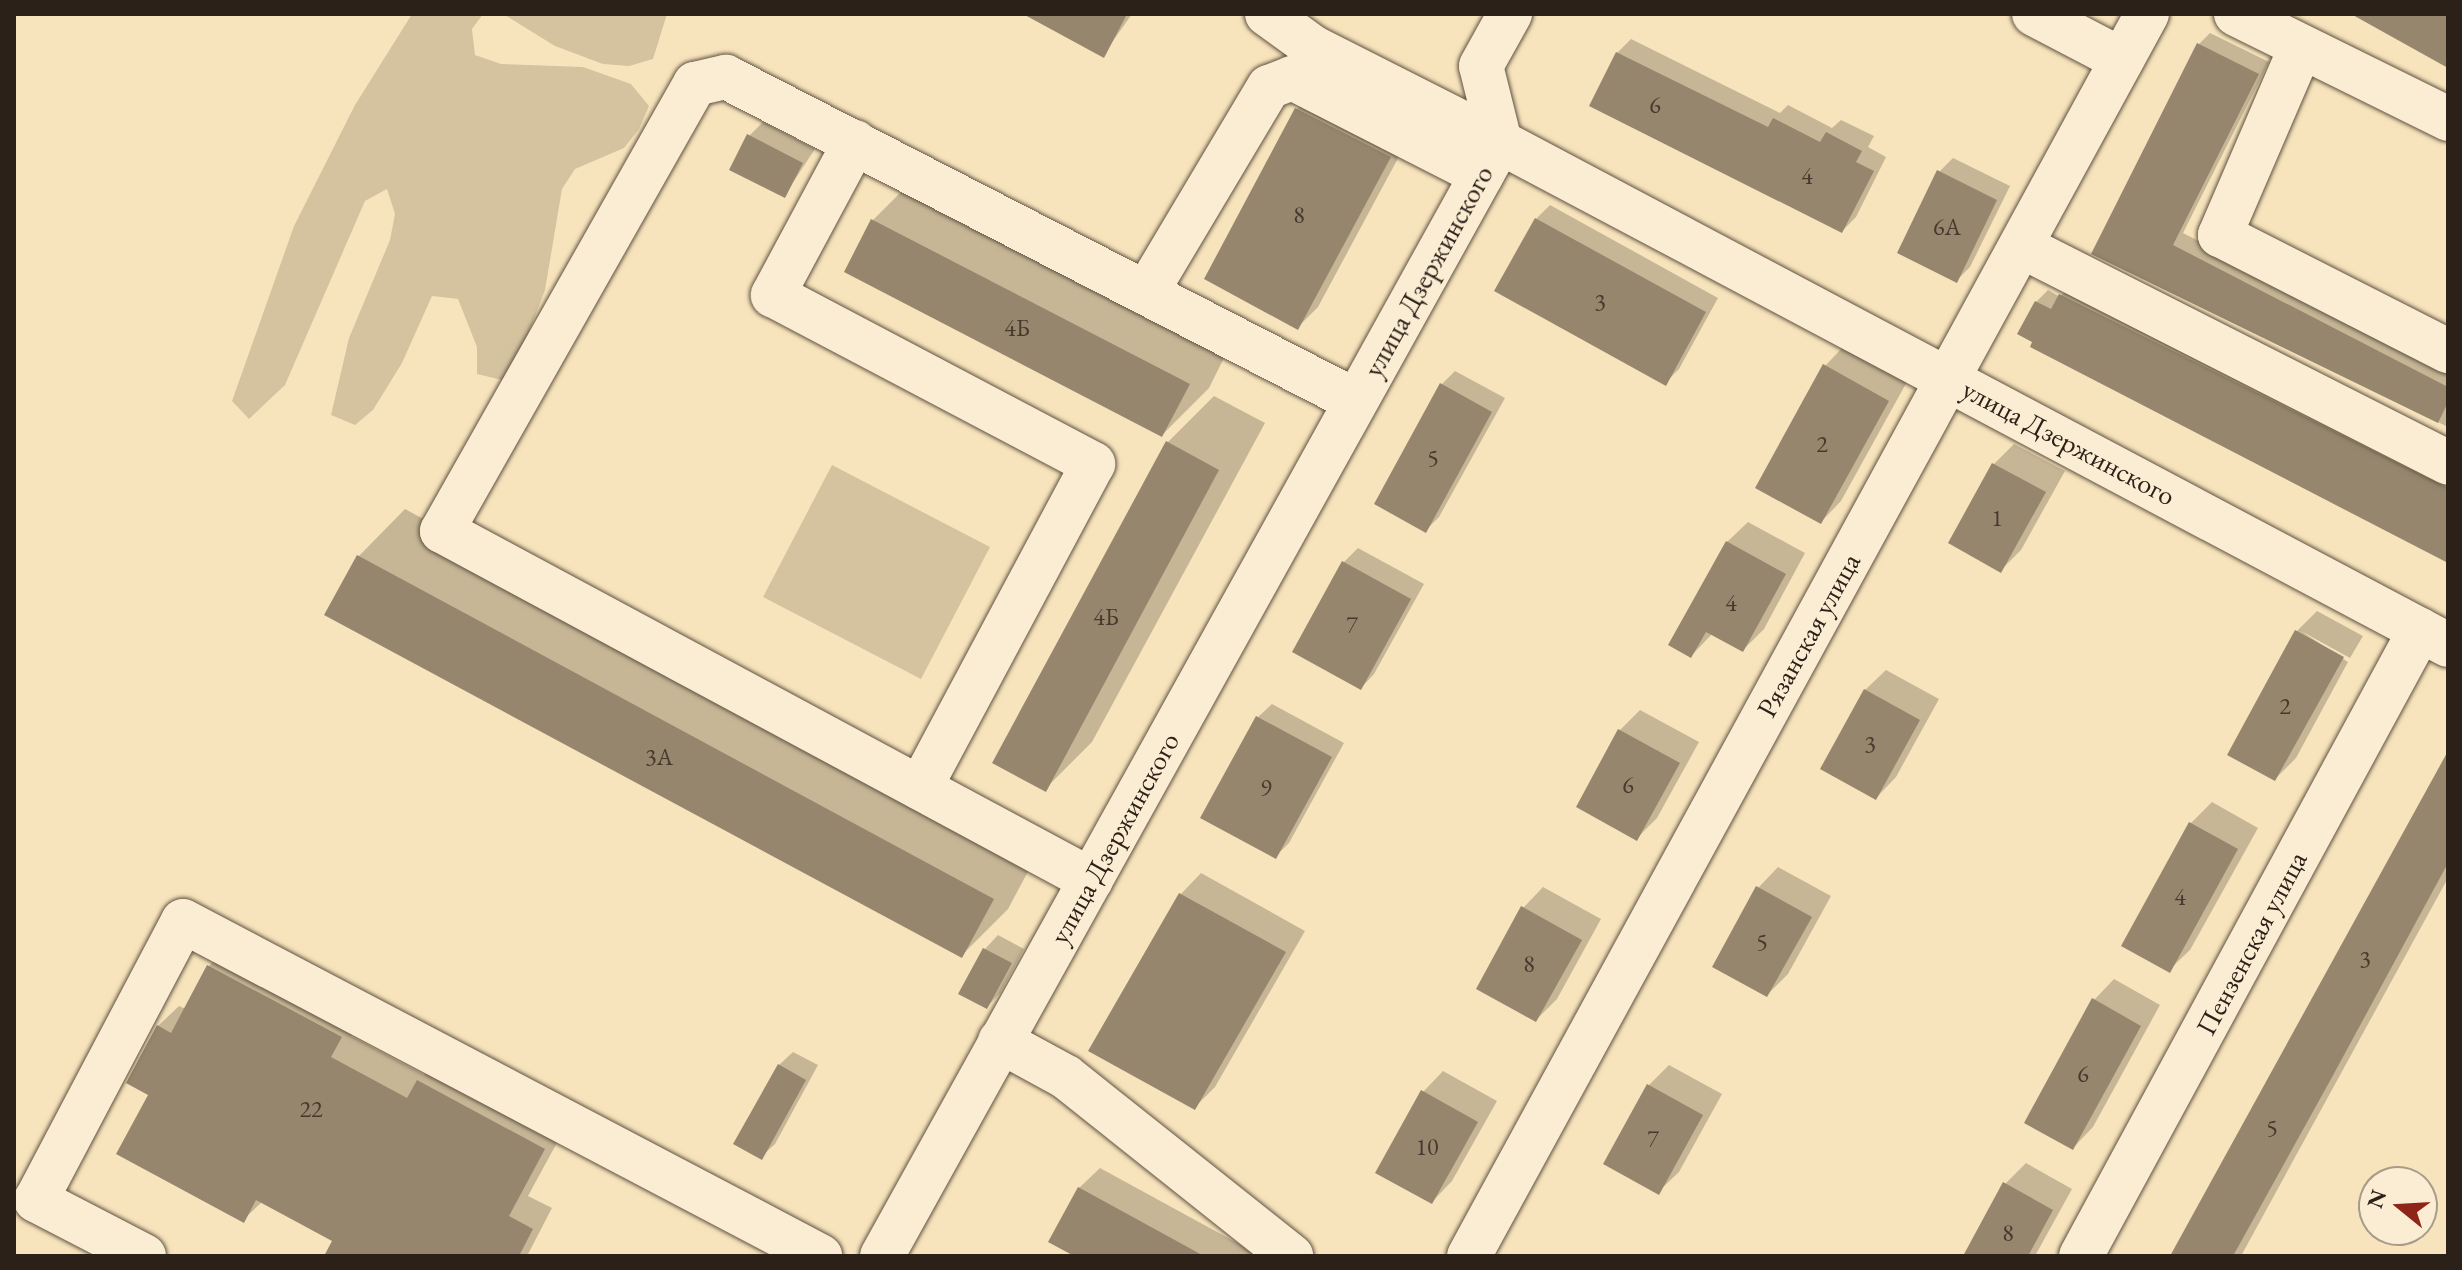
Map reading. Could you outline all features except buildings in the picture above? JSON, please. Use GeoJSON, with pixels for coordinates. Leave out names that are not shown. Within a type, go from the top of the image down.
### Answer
{"type":"FeatureCollection","features":[{"type":"Feature","properties":{"kind":"street"},"geometry":{"type":"LineString","coordinates":[[1267,14],[1314,48],[1491,158]]}},
{"type":"Feature","properties":{"kind":"street"},"geometry":{"type":"LineString","coordinates":[[1491,158],[1481,66],[1510,14]]}},
{"type":"Feature","properties":{"kind":"street"},"geometry":{"type":"LineString","coordinates":[[2034,14],[2122,60]]}},
{"type":"Feature","properties":{"kind":"street","name":"Рязанская улица"},"geometry":{"type":"LineString","coordinates":[[1469,1256],[2147,14]]}},
{"type":"Feature","properties":{"kind":"street"},"geometry":{"type":"LineString","coordinates":[[2236,14],[2448,119]]}},
{"type":"Feature","properties":{"kind":"street"},"geometry":{"type":"LineString","coordinates":[[2301,47],[2220,235],[2448,351]]}},
{"type":"Feature","properties":{"kind":"street"},"geometry":{"type":"LineString","coordinates":[[1091,880],[442,531],[695,84],[726,77],[1356,401]]}},
{"type":"Feature","properties":{"kind":"street"},"geometry":{"type":"LineString","coordinates":[[1146,293],[1269,87],[1292,78],[1491,158]]}},
{"type":"Feature","properties":{"kind":"street"},"geometry":{"type":"LineString","coordinates":[[855,142],[773,295],[1093,464],[920,788]]}},
{"type":"Feature","properties":{"kind":"street","name":"улица Дзержинского"},"geometry":{"type":"LineString","coordinates":[[882,1256],[1491,158],[1949,377],[2434,637]]}},
{"type":"Feature","properties":{"kind":"street"},"geometry":{"type":"LineString","coordinates":[[2021,246],[2448,463]]}},
{"type":"Feature","properties":{"kind":"street","name":"Пензенская улица"},"geometry":{"type":"LineString","coordinates":[[2081,1256],[2434,637]]}},
{"type":"Feature","properties":{"kind":"street"},"geometry":{"type":"LineString","coordinates":[[144,1256],[36,1200],[183,921],[820,1256]]}},
{"type":"Feature","properties":{"kind":"street"},"geometry":{"type":"LineString","coordinates":[[1000,1041],[1066,1077],[1291,1256]]}},
{"type":"Feature","properties":{"kind":"shaded area"},"geometry":{"type":"Polygon","coordinates":[[[412,14],[483,14],[472,29],[475,55],[501,64],[583,67],[631,84],[649,106],[639,129],[624,148],[575,169],[562,189],[545,290],[518,360],[502,380],[477,374],[477,347],[458,299],[432,296],[402,363],[373,410],[355,425],[331,415],[349,338],[390,240],[395,214],[387,189],[365,201],[285,385],[249,419],[232,401],[294,226],[355,105],[412,14]]]}},
{"type":"Feature","properties":{"kind":"shaded area"},"geometry":{"type":"Polygon","coordinates":[[[503,14],[667,14],[653,59],[629,66],[603,64],[555,46],[503,14]]]}},
{"type":"Feature","properties":{"kind":"shaded area"},"geometry":{"type":"Polygon","coordinates":[[[832,465],[990,547],[921,679],[763,597],[832,465]]]}}]}
